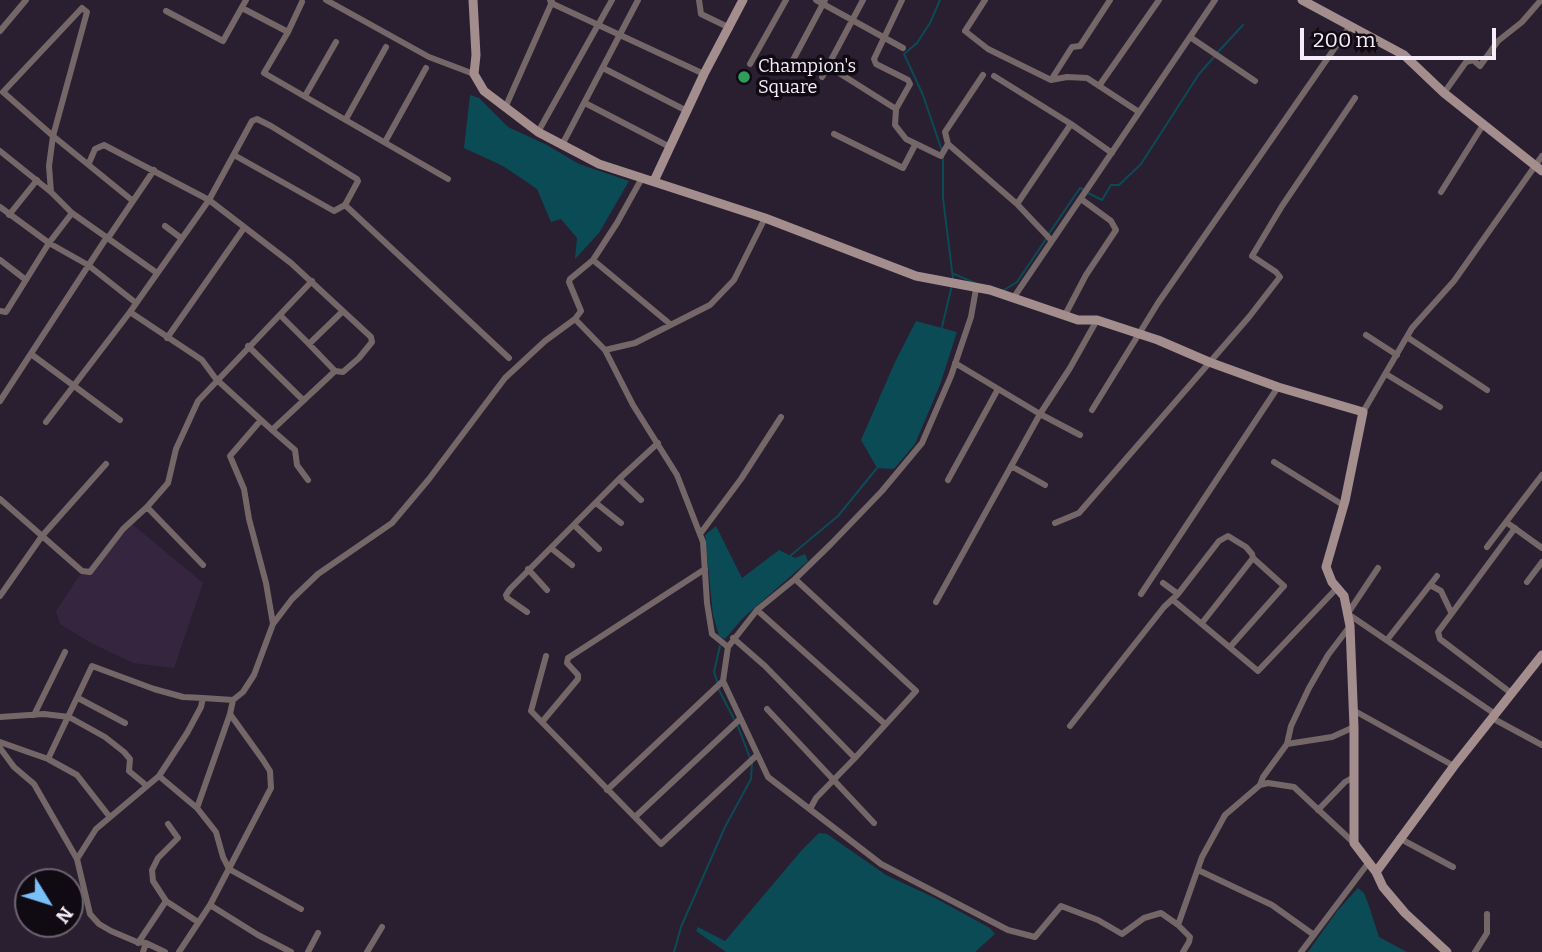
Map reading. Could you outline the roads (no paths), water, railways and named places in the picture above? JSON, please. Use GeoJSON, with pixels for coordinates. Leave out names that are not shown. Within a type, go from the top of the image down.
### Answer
{"type":"FeatureCollection","features":[{"type":"Feature","properties":{"kind":"street"},"geometry":{"type":"LineString","coordinates":[[0,31],[26,0]]}},
{"type":"Feature","properties":{"kind":"street"},"geometry":{"type":"LineString","coordinates":[[166,11],[223,41],[246,0]]}},
{"type":"Feature","properties":{"kind":"street"},"geometry":{"type":"LineString","coordinates":[[326,0],[429,57],[474,74]]}},
{"type":"Feature","properties":{"kind":"street"},"geometry":{"type":"LineString","coordinates":[[473,0],[474,74],[484,91],[538,132],[599,164],[765,218],[916,276],[959,282],[976,289],[1014,297],[1078,320],[1097,320],[1278,387],[1363,412]]}},
{"type":"Feature","properties":{"kind":"street"},"geometry":{"type":"LineString","coordinates":[[538,132],[612,0]]}},
{"type":"Feature","properties":{"kind":"street"},"geometry":{"type":"LineString","coordinates":[[562,145],[638,0]]}},
{"type":"Feature","properties":{"kind":"street"},"geometry":{"type":"LineString","coordinates":[[699,0],[702,14],[730,28]]}},
{"type":"Feature","properties":{"kind":"street"},"geometry":{"type":"LineString","coordinates":[[654,181],[668,146],[743,0]]}},
{"type":"Feature","properties":{"kind":"street"},"geometry":{"type":"LineString","coordinates":[[750,64],[786,0]]}},
{"type":"Feature","properties":{"kind":"street"},"geometry":{"type":"LineString","coordinates":[[822,77],[863,0]]}},
{"type":"Feature","properties":{"kind":"street"},"geometry":{"type":"LineString","coordinates":[[902,0],[874,54],[876,64],[908,80],[910,84],[896,109],[895,125],[906,139],[940,156],[947,145]]}},
{"type":"Feature","properties":{"kind":"street"},"geometry":{"type":"LineString","coordinates":[[985,0],[965,31],[988,49],[1051,80],[1067,77],[1087,78],[1139,112]]}},
{"type":"Feature","properties":{"kind":"street"},"geometry":{"type":"LineString","coordinates":[[1051,80],[1072,47],[1080,46],[1110,0]]}},
{"type":"Feature","properties":{"kind":"street"},"geometry":{"type":"LineString","coordinates":[[1099,86],[1159,0]]}},
{"type":"Feature","properties":{"kind":"street"},"geometry":{"type":"LineString","coordinates":[[1014,297],[1215,0]]}},
{"type":"Feature","properties":{"kind":"street"},"geometry":{"type":"LineString","coordinates":[[1302,0],[1404,55],[1444,93],[1538,168]]}},
{"type":"Feature","properties":{"kind":"street"},"geometry":{"type":"LineString","coordinates":[[1444,93],[1466,62],[1473,60],[1480,66],[1498,41],[1522,22],[1541,0]]}},
{"type":"Feature","properties":{"kind":"street"},"geometry":{"type":"LineString","coordinates":[[505,108],[552,1],[704,74]]}},
{"type":"Feature","properties":{"kind":"street"},"geometry":{"type":"LineString","coordinates":[[793,60],[821,1],[903,48]]}},
{"type":"Feature","properties":{"kind":"street"},"geometry":{"type":"LineString","coordinates":[[302,2],[264,73],[448,179]]}},
{"type":"Feature","properties":{"kind":"street"},"geometry":{"type":"LineString","coordinates":[[51,192],[49,166],[53,136],[87,12],[82,8],[78,9],[2,93],[53,136],[89,163],[133,201]]}},
{"type":"Feature","properties":{"kind":"street"},"geometry":{"type":"LineString","coordinates":[[242,8],[288,32]]}},
{"type":"Feature","properties":{"kind":"street"},"geometry":{"type":"LineString","coordinates":[[1092,410],[1158,303],[1350,26]]}},
{"type":"Feature","properties":{"kind":"street"},"geometry":{"type":"LineString","coordinates":[[1190,37],[1255,81]]}},
{"type":"Feature","properties":{"kind":"street"},"geometry":{"type":"LineString","coordinates":[[305,96],[337,42]]}},
{"type":"Feature","properties":{"kind":"street"},"geometry":{"type":"LineString","coordinates":[[346,119],[386,47]]}},
{"type":"Feature","properties":{"kind":"street"},"geometry":{"type":"LineString","coordinates":[[828,65],[896,109]]}},
{"type":"Feature","properties":{"kind":"street"},"geometry":{"type":"LineString","coordinates":[[384,142],[426,68]]}},
{"type":"Feature","properties":{"kind":"street"},"geometry":{"type":"LineString","coordinates":[[603,68],[687,111]]}},
{"type":"Feature","properties":{"kind":"street"},"geometry":{"type":"LineString","coordinates":[[982,75],[945,132],[947,145],[1017,204],[1052,241]]}},
{"type":"Feature","properties":{"kind":"street"},"geometry":{"type":"LineString","coordinates":[[994,76],[1112,153]]}},
{"type":"Feature","properties":{"kind":"street"},"geometry":{"type":"LineString","coordinates":[[1055,523],[1079,513],[1249,317],[1280,277],[1276,271],[1252,256],[1282,206],[1355,99]]}},
{"type":"Feature","properties":{"kind":"street"},"geometry":{"type":"LineString","coordinates":[[584,103],[668,146]]}},
{"type":"Feature","properties":{"kind":"street"},"geometry":{"type":"LineString","coordinates":[[46,422],[130,312],[209,200],[252,121],[257,119],[357,179],[345,205],[334,211],[234,155]]}},
{"type":"Feature","properties":{"kind":"street"},"geometry":{"type":"LineString","coordinates":[[1017,204],[1071,124]]}},
{"type":"Feature","properties":{"kind":"street"},"geometry":{"type":"LineString","coordinates":[[1441,192],[1483,124]]}},
{"type":"Feature","properties":{"kind":"street"},"geometry":{"type":"LineString","coordinates":[[834,134],[904,168],[915,145]]}},
{"type":"Feature","properties":{"kind":"street"},"geometry":{"type":"LineString","coordinates":[[89,163],[95,149],[104,145],[209,200],[312,281],[371,337],[372,342],[344,372],[335,371],[280,315]]}},
{"type":"Feature","properties":{"kind":"street"},"geometry":{"type":"LineString","coordinates":[[0,151],[51,192],[72,213],[157,273]]}},
{"type":"Feature","properties":{"kind":"street"},"geometry":{"type":"LineString","coordinates":[[1353,842],[1354,727],[1350,626],[1344,596],[1326,567],[1343,505],[1363,412],[1412,328],[1454,281],[1538,168],[1542,156]]}},
{"type":"Feature","properties":{"kind":"street"},"geometry":{"type":"LineString","coordinates":[[0,401],[88,265],[154,170]]}},
{"type":"Feature","properties":{"kind":"street"},"geometry":{"type":"LineString","coordinates":[[197,808],[233,700],[243,692],[254,675],[273,624],[292,599],[318,573],[392,523],[429,480],[505,378],[545,341],[575,319],[581,311],[569,282],[593,260],[642,178]]}},
{"type":"Feature","properties":{"kind":"street"},"geometry":{"type":"LineString","coordinates":[[9,215],[37,180]]}},
{"type":"Feature","properties":{"kind":"street"},"geometry":{"type":"LineString","coordinates":[[1065,315],[1086,275],[1116,230],[1111,221],[1081,199]]}},
{"type":"Feature","properties":{"kind":"street"},"geometry":{"type":"LineString","coordinates":[[345,205],[509,358]]}},
{"type":"Feature","properties":{"kind":"street"},"geometry":{"type":"LineString","coordinates":[[0,207],[49,243],[88,265],[136,303]]}},
{"type":"Feature","properties":{"kind":"street"},"geometry":{"type":"LineString","coordinates":[[0,312],[6,312],[49,243],[72,213]]}},
{"type":"Feature","properties":{"kind":"street"},"geometry":{"type":"LineString","coordinates":[[605,350],[635,343],[710,305],[734,280],[765,218]]}},
{"type":"Feature","properties":{"kind":"street"},"geometry":{"type":"LineString","coordinates":[[165,226],[181,238]]}},
{"type":"Feature","properties":{"kind":"street"},"geometry":{"type":"LineString","coordinates":[[167,338],[244,228]]}},
{"type":"Feature","properties":{"kind":"street"},"geometry":{"type":"LineString","coordinates":[[0,260],[26,280]]}},
{"type":"Feature","properties":{"kind":"street"},"geometry":{"type":"LineString","coordinates":[[593,260],[670,324]]}},
{"type":"Feature","properties":{"kind":"street"},"geometry":{"type":"LineString","coordinates":[[0,499],[82,571],[90,572],[123,529],[168,483],[176,449],[198,401],[216,379],[312,281]]}},
{"type":"Feature","properties":{"kind":"street"},"geometry":{"type":"LineString","coordinates":[[723,643],[733,638],[757,610],[795,579],[882,491],[922,443],[955,363],[971,317],[976,289]]}},
{"type":"Feature","properties":{"kind":"street"},"geometry":{"type":"LineString","coordinates":[[309,344],[342,311]]}},
{"type":"Feature","properties":{"kind":"street"},"geometry":{"type":"LineString","coordinates":[[130,312],[202,360],[216,379],[295,450],[297,465],[308,480]]}},
{"type":"Feature","properties":{"kind":"street"},"geometry":{"type":"LineString","coordinates":[[575,319],[605,350],[633,405],[677,475],[703,542],[712,634],[723,643]]}},
{"type":"Feature","properties":{"kind":"street"},"geometry":{"type":"LineString","coordinates":[[936,602],[1040,414],[1097,320]]}},
{"type":"Feature","properties":{"kind":"street"},"geometry":{"type":"LineString","coordinates":[[1366,335],[1397,355]]}},
{"type":"Feature","properties":{"kind":"street"},"geometry":{"type":"LineString","coordinates":[[1407,337],[1487,390]]}},
{"type":"Feature","properties":{"kind":"street"},"geometry":{"type":"LineString","coordinates":[[248,346],[303,400]]}},
{"type":"Feature","properties":{"kind":"street"},"geometry":{"type":"LineString","coordinates":[[31,354],[120,420]]}},
{"type":"Feature","properties":{"kind":"street"},"geometry":{"type":"LineString","coordinates":[[955,363],[1080,435]]}},
{"type":"Feature","properties":{"kind":"street"},"geometry":{"type":"LineString","coordinates":[[272,430],[335,371]]}},
{"type":"Feature","properties":{"kind":"street"},"geometry":{"type":"LineString","coordinates":[[1386,374],[1440,407]]}},
{"type":"Feature","properties":{"kind":"street"},"geometry":{"type":"LineString","coordinates":[[1141,594],[1278,387]]}},
{"type":"Feature","properties":{"kind":"street"},"geometry":{"type":"LineString","coordinates":[[947,480],[998,389]]}},
{"type":"Feature","properties":{"kind":"street"},"geometry":{"type":"LineString","coordinates":[[700,534],[741,479],[781,417]]}},
{"type":"Feature","properties":{"kind":"street"},"geometry":{"type":"LineString","coordinates":[[261,421],[230,456],[244,489],[273,624]]}},
{"type":"Feature","properties":{"kind":"street"},"geometry":{"type":"LineString","coordinates":[[527,612],[506,596],[528,569],[659,443]]}},
{"type":"Feature","properties":{"kind":"street"},"geometry":{"type":"LineString","coordinates":[[1274,462],[1343,505]]}},
{"type":"Feature","properties":{"kind":"street"},"geometry":{"type":"LineString","coordinates":[[0,596],[42,536],[106,464]]}},
{"type":"Feature","properties":{"kind":"street"},"geometry":{"type":"LineString","coordinates":[[1011,466],[1045,485]]}},
{"type":"Feature","properties":{"kind":"street"},"geometry":{"type":"LineString","coordinates":[[1487,547],[1542,475]]}},
{"type":"Feature","properties":{"kind":"street"},"geometry":{"type":"LineString","coordinates":[[620,479],[641,499]]}},
{"type":"Feature","properties":{"kind":"street"},"geometry":{"type":"LineString","coordinates":[[596,503],[621,523]]}},
{"type":"Feature","properties":{"kind":"street"},"geometry":{"type":"LineString","coordinates":[[147,507],[203,565]]}},
{"type":"Feature","properties":{"kind":"street"},"geometry":{"type":"LineString","coordinates":[[1506,522],[1542,548]]}},
{"type":"Feature","properties":{"kind":"street"},"geometry":{"type":"LineString","coordinates":[[574,525],[599,549]]}},
{"type":"Feature","properties":{"kind":"street"},"geometry":{"type":"LineString","coordinates":[[1511,693],[1438,637],[1437,632],[1515,528]]}},
{"type":"Feature","properties":{"kind":"street"},"geometry":{"type":"LineString","coordinates":[[1070,726],[1164,607],[1176,597],[1224,537],[1228,536],[1236,539],[1284,586],[1230,647]]}},
{"type":"Feature","properties":{"kind":"street"},"geometry":{"type":"LineString","coordinates":[[551,548],[572,565]]}},
{"type":"Feature","properties":{"kind":"street"},"geometry":{"type":"LineString","coordinates":[[1202,622],[1253,558]]}},
{"type":"Feature","properties":{"kind":"street"},"geometry":{"type":"LineString","coordinates":[[1527,582],[1542,562]]}},
{"type":"Feature","properties":{"kind":"street"},"geometry":{"type":"LineString","coordinates":[[1348,613],[1378,568]]}},
{"type":"Feature","properties":{"kind":"street"},"geometry":{"type":"LineString","coordinates":[[528,569],[547,590]]}},
{"type":"Feature","properties":{"kind":"street"},"geometry":{"type":"LineString","coordinates":[[542,722],[578,679],[578,675],[567,663],[568,659],[705,569]]}},
{"type":"Feature","properties":{"kind":"street"},"geometry":{"type":"LineString","coordinates":[[1387,640],[1437,576]]}},
{"type":"Feature","properties":{"kind":"street"},"geometry":{"type":"LineString","coordinates":[[795,579],[916,691],[816,798],[810,809]]}},
{"type":"Feature","properties":{"kind":"street"},"geometry":{"type":"LineString","coordinates":[[1163,583],[1202,622],[1258,671],[1337,588]]}},
{"type":"Feature","properties":{"kind":"street"},"geometry":{"type":"LineString","coordinates":[[1430,585],[1441,591],[1451,612]]}},
{"type":"Feature","properties":{"kind":"street"},"geometry":{"type":"LineString","coordinates":[[757,610],[886,724]]}},
{"type":"Feature","properties":{"kind":"street"},"geometry":{"type":"LineString","coordinates":[[1348,613],[1493,716],[1542,745]]}},
{"type":"Feature","properties":{"kind":"street"},"geometry":{"type":"LineString","coordinates":[[1260,785],[1287,744],[1291,726],[1309,688],[1328,655],[1350,626]]}},
{"type":"Feature","properties":{"kind":"street"},"geometry":{"type":"LineString","coordinates":[[733,638],[765,666],[855,758]]}},
{"type":"Feature","properties":{"kind":"street"},"geometry":{"type":"LineString","coordinates":[[723,643],[720,684],[753,759],[768,777],[881,864],[1008,930],[1035,937],[1061,906],[1098,919],[1122,934],[1144,918],[1161,913],[1190,937],[1183,952]]}},
{"type":"Feature","properties":{"kind":"street"},"geometry":{"type":"LineString","coordinates":[[34,715],[65,652]]}},
{"type":"Feature","properties":{"kind":"street"},"geometry":{"type":"LineString","coordinates":[[1376,872],[1454,766],[1542,655]]}},
{"type":"Feature","properties":{"kind":"street"},"geometry":{"type":"LineString","coordinates":[[546,656],[530,709],[661,844],[753,759]]}},
{"type":"Feature","properties":{"kind":"street"},"geometry":{"type":"LineString","coordinates":[[48,760],[92,666],[154,689],[183,696],[233,700]]}},
{"type":"Feature","properties":{"kind":"street"},"geometry":{"type":"LineString","coordinates":[[607,790],[720,684]]}},
{"type":"Feature","properties":{"kind":"street"},"geometry":{"type":"LineString","coordinates":[[78,698],[125,723]]}},
{"type":"Feature","properties":{"kind":"street"},"geometry":{"type":"LineString","coordinates":[[77,859],[96,829],[159,776],[187,733],[203,698]]}},
{"type":"Feature","properties":{"kind":"street"},"geometry":{"type":"LineString","coordinates":[[767,709],[874,823]]}},
{"type":"Feature","properties":{"kind":"street"},"geometry":{"type":"LineString","coordinates":[[1353,710],[1454,766]]}},
{"type":"Feature","properties":{"kind":"street"},"geometry":{"type":"LineString","coordinates":[[179,952],[210,905],[271,788],[270,771],[230,714]]}},
{"type":"Feature","properties":{"kind":"street"},"geometry":{"type":"LineString","coordinates":[[0,718],[34,715],[69,717],[124,751],[130,759],[129,771],[148,786]]}},
{"type":"Feature","properties":{"kind":"street"},"geometry":{"type":"LineString","coordinates":[[635,817],[737,721]]}},
{"type":"Feature","properties":{"kind":"street"},"geometry":{"type":"LineString","coordinates":[[1287,744],[1332,737],[1354,727]]}},
{"type":"Feature","properties":{"kind":"street"},"geometry":{"type":"LineString","coordinates":[[0,742],[48,760],[77,775],[109,816]]}},
{"type":"Feature","properties":{"kind":"street"},"geometry":{"type":"LineString","coordinates":[[0,748],[14,767],[34,785],[77,859],[90,914],[99,924],[165,952]]}},
{"type":"Feature","properties":{"kind":"street"},"geometry":{"type":"LineString","coordinates":[[159,776],[197,808],[216,832],[229,869],[301,909]]}},
{"type":"Feature","properties":{"kind":"street"},"geometry":{"type":"LineString","coordinates":[[1318,810],[1352,778]]}},
{"type":"Feature","properties":{"kind":"street"},"geometry":{"type":"LineString","coordinates":[[1178,925],[1198,870],[1225,815],[1260,785],[1268,783],[1294,787],[1353,842],[1376,872],[1383,887],[1405,913],[1447,952]]}},
{"type":"Feature","properties":{"kind":"street"},"geometry":{"type":"LineString","coordinates":[[168,824],[178,838],[158,858],[152,870],[153,881],[166,901],[198,922]]}},
{"type":"Feature","properties":{"kind":"street"},"geometry":{"type":"LineString","coordinates":[[1399,838],[1453,867]]}},
{"type":"Feature","properties":{"kind":"street"},"geometry":{"type":"LineString","coordinates":[[1301,952],[1369,862]]}},
{"type":"Feature","properties":{"kind":"street"},"geometry":{"type":"LineString","coordinates":[[1198,870],[1272,905],[1314,935]]}},
{"type":"Feature","properties":{"kind":"street"},"geometry":{"type":"LineString","coordinates":[[143,952],[142,943],[166,901]]}},
{"type":"Feature","properties":{"kind":"street"},"geometry":{"type":"LineString","coordinates":[[210,905],[291,952]]}},
{"type":"Feature","properties":{"kind":"street"},"geometry":{"type":"LineString","coordinates":[[1475,952],[1487,933],[1487,914]]}},
{"type":"Feature","properties":{"kind":"street"},"geometry":{"type":"LineString","coordinates":[[367,952],[382,927]]}},
{"type":"Feature","properties":{"kind":"street"},"geometry":{"type":"LineString","coordinates":[[308,952],[318,933]]}},
{"type":"Feature","properties":{"kind":"waterway"},"geometry":{"type":"LineString","coordinates":[[940,0],[917,43],[904,54],[923,95],[942,151]]}},
{"type":"Feature","properties":{"kind":"waterway"},"geometry":{"type":"LineString","coordinates":[[1217,53],[1243,25]]}},
{"type":"Feature","properties":{"kind":"waterway"},"geometry":{"type":"LineString","coordinates":[[1088,193],[1102,200],[1111,185],[1119,185],[1141,164],[1199,74],[1214,57]]}},
{"type":"Feature","properties":{"kind":"waterway"},"geometry":{"type":"LineString","coordinates":[[943,156],[943,198],[953,279]]}},
{"type":"Feature","properties":{"kind":"waterway"},"geometry":{"type":"LineString","coordinates":[[1048,235],[1080,188],[1084,190]]}},
{"type":"Feature","properties":{"kind":"waterway"},"geometry":{"type":"LineString","coordinates":[[1004,290],[1017,282],[1046,239]]}},
{"type":"Feature","properties":{"kind":"waterway"},"geometry":{"type":"LineString","coordinates":[[954,274],[975,283]]}},
{"type":"Feature","properties":{"kind":"waterway"},"geometry":{"type":"LineString","coordinates":[[942,327],[952,285]]}},
{"type":"Feature","properties":{"kind":"waterway"},"geometry":{"type":"LineString","coordinates":[[790,556],[838,516],[877,468]]}},
{"type":"Feature","properties":{"kind":"waterway"},"geometry":{"type":"LineString","coordinates":[[718,684],[714,672],[720,646]]}},
{"type":"Feature","properties":{"kind":"waterway"},"geometry":{"type":"LineString","coordinates":[[719,690],[734,719]]}},
{"type":"Feature","properties":{"kind":"waterway"},"geometry":{"type":"LineString","coordinates":[[737,724],[750,758]]}},
{"type":"Feature","properties":{"kind":"waterway"},"geometry":{"type":"LineString","coordinates":[[674,952],[681,927],[725,827],[751,779],[752,763]]}},
{"type":"Feature","properties":{"kind":"place","name":"Champion's Square"},"geometry":{"type":"Point","coordinates":[744,77]}}]}
